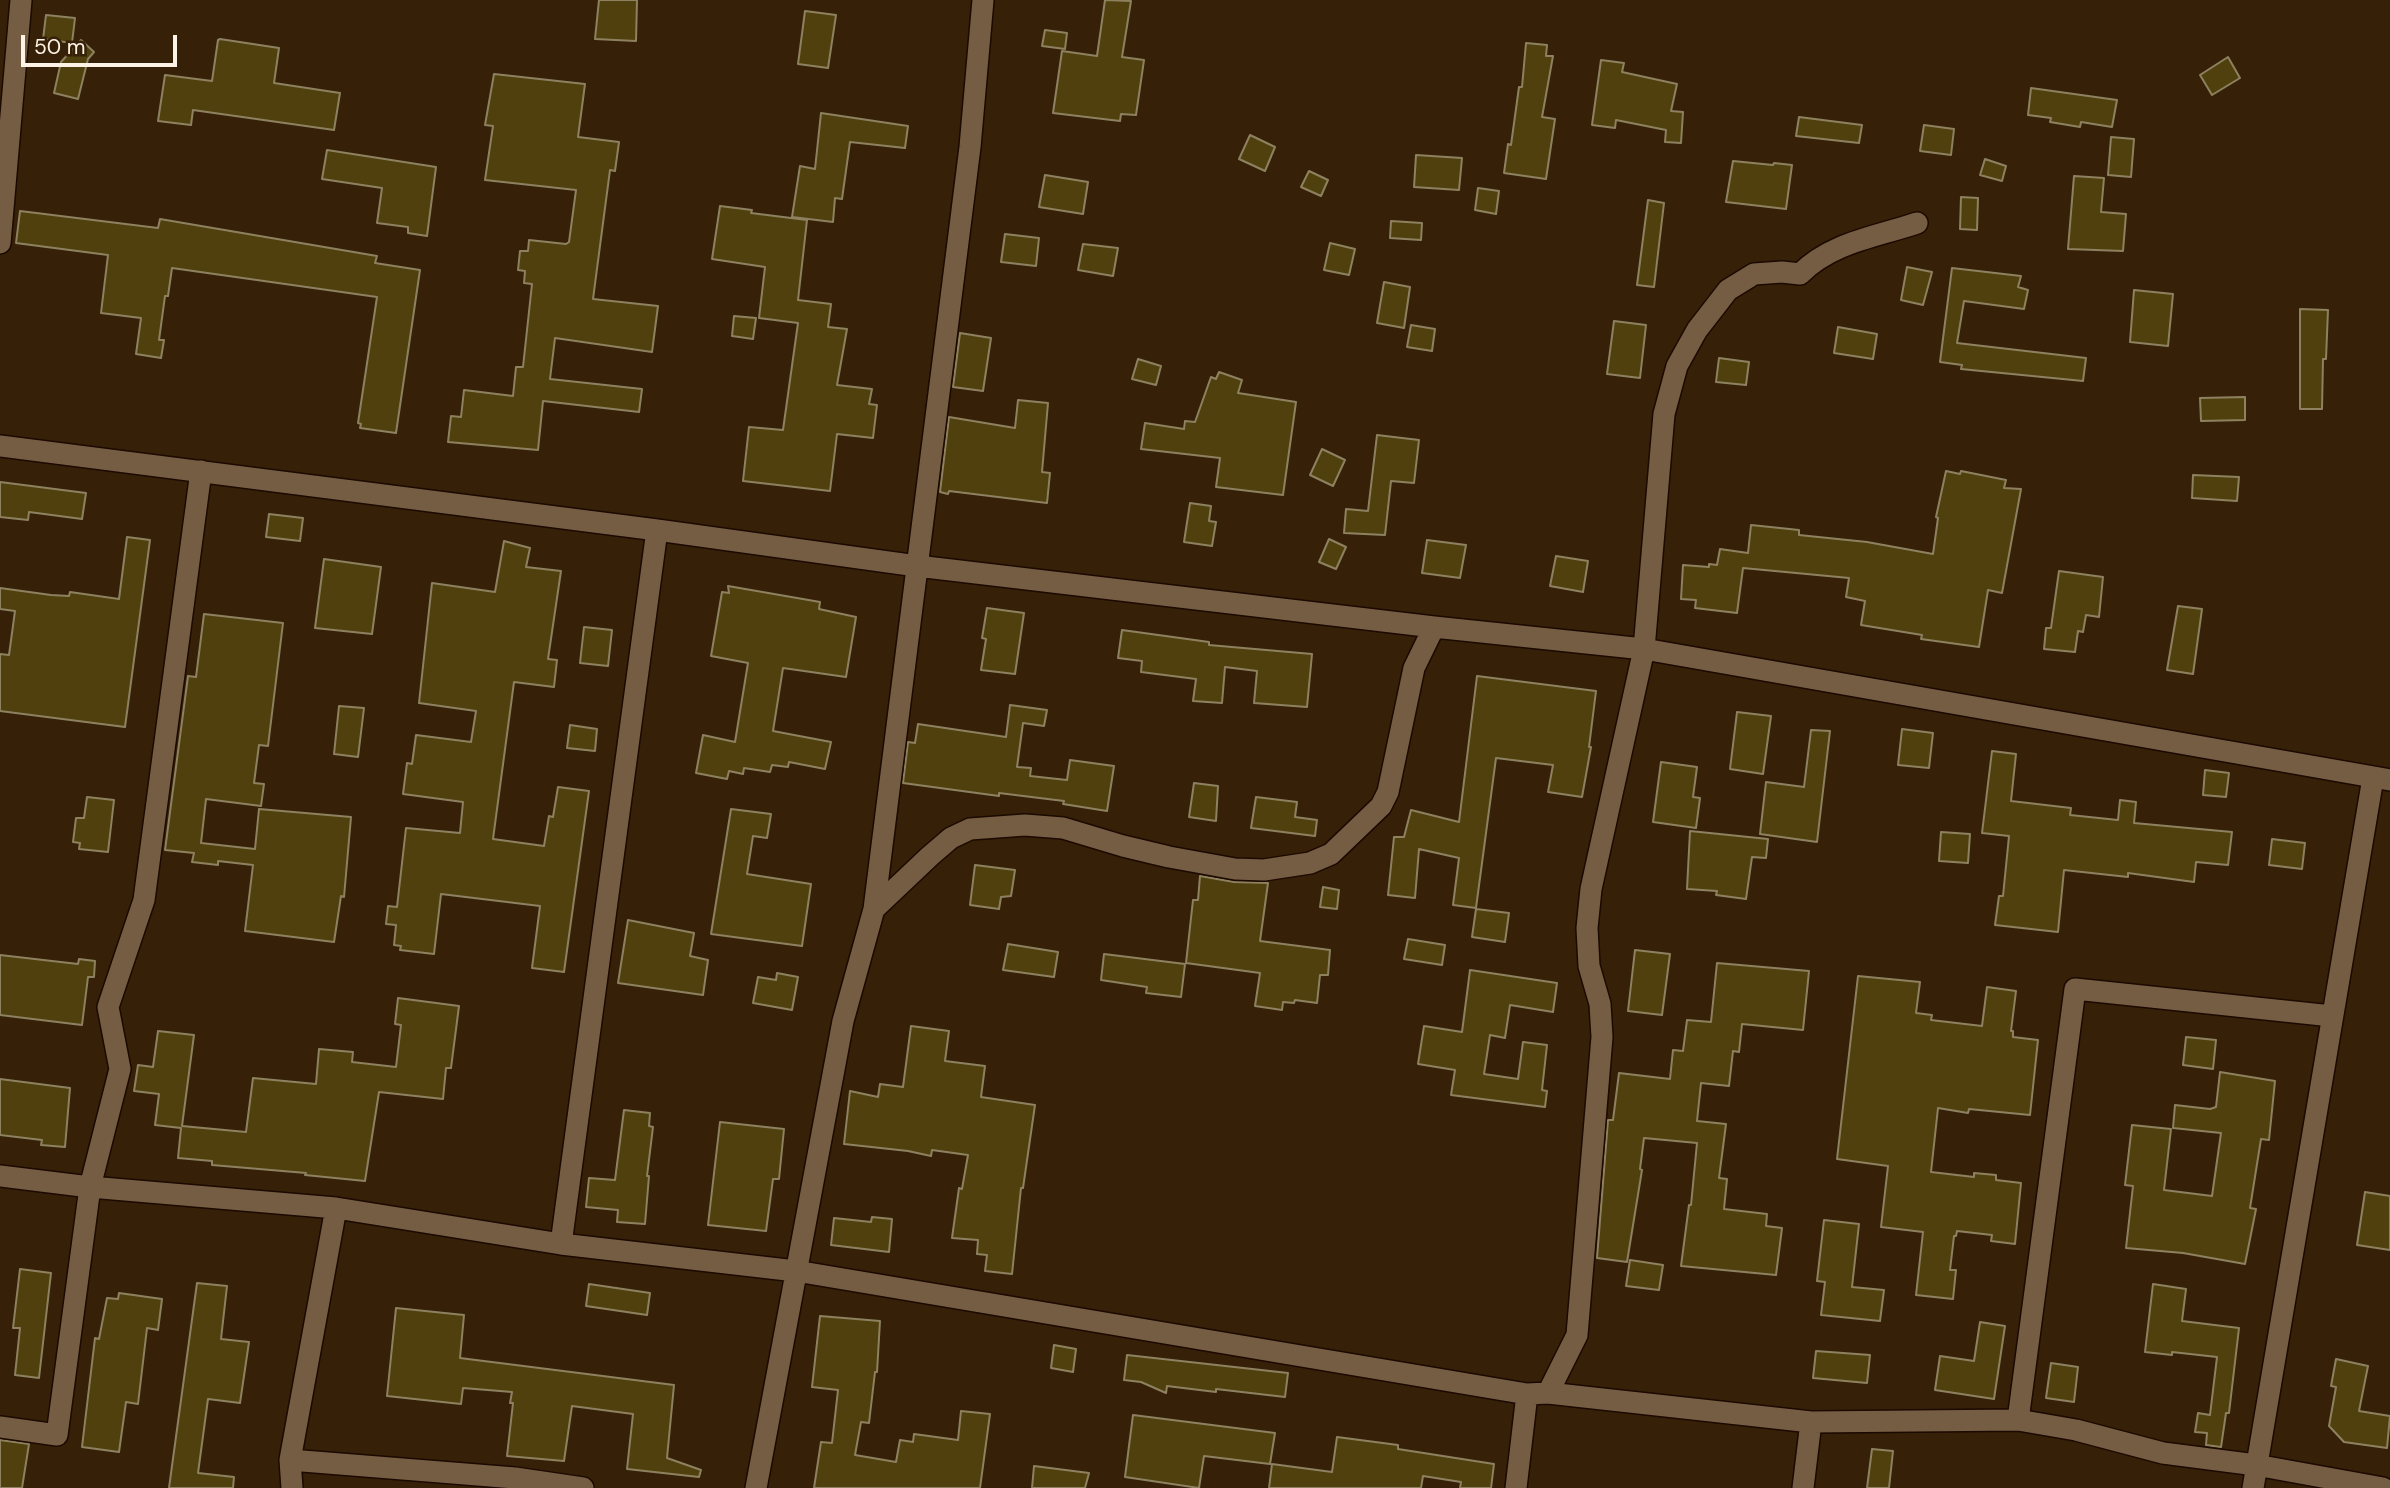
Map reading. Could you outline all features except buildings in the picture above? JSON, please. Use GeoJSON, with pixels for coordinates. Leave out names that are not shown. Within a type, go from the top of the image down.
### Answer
{"type":"FeatureCollection","features":[{"type":"Feature","properties":{"kind":"street"},"geometry":{"type":"LineString","coordinates":[[0,243],[20,0]]}},
{"type":"Feature","properties":{"kind":"street"},"geometry":{"type":"LineString","coordinates":[[756,1488],[843,1021],[874,909],[970,147],[983,0]]}},
{"type":"Feature","properties":{"kind":"street"},"geometry":{"type":"LineString","coordinates":[[1516,1488],[1537,1394],[1577,1335],[1602,1037],[1600,1004],[1589,966],[1587,928],[1591,889],[1644,649],[1664,414],[1677,366],[1698,330],[1728,290],[1754,274],[1800,274],[1814,260],[1840,246],[1917,223]]}},
{"type":"Feature","properties":{"kind":"street"},"geometry":{"type":"LineString","coordinates":[[0,446],[917,566],[1644,649],[2381,779],[2332,1016],[2253,1488]]}},
{"type":"Feature","properties":{"kind":"street"},"geometry":{"type":"LineString","coordinates":[[0,1427],[57,1435],[90,1187],[120,1069],[108,1007],[144,900],[201,471]]}},
{"type":"Feature","properties":{"kind":"street"},"geometry":{"type":"LineString","coordinates":[[561,1244],[657,530]]}},
{"type":"Feature","properties":{"kind":"street"},"geometry":{"type":"LineString","coordinates":[[874,909],[951,838],[970,828],[1025,825],[1063,828],[1123,846],[1236,869],[1264,870],[1310,863],[1331,854],[1381,806],[1388,792],[1414,668],[1434,627]]}},
{"type":"Feature","properties":{"kind":"street"},"geometry":{"type":"LineString","coordinates":[[2018,1420],[2075,989],[2332,1016]]}},
{"type":"Feature","properties":{"kind":"street"},"geometry":{"type":"LineString","coordinates":[[0,1176],[90,1187],[336,1208],[561,1244],[796,1271],[1537,1394],[1811,1422],[2018,1420],[2076,1430],[2163,1453],[2256,1465],[2383,1488]]}},
{"type":"Feature","properties":{"kind":"street"},"geometry":{"type":"LineString","coordinates":[[292,1488],[290,1460],[336,1208]]}},
{"type":"Feature","properties":{"kind":"street"},"geometry":{"type":"LineString","coordinates":[[1803,1488],[1811,1422]]}},
{"type":"Feature","properties":{"kind":"street"},"geometry":{"type":"LineString","coordinates":[[290,1460],[583,1488]]}}]}
